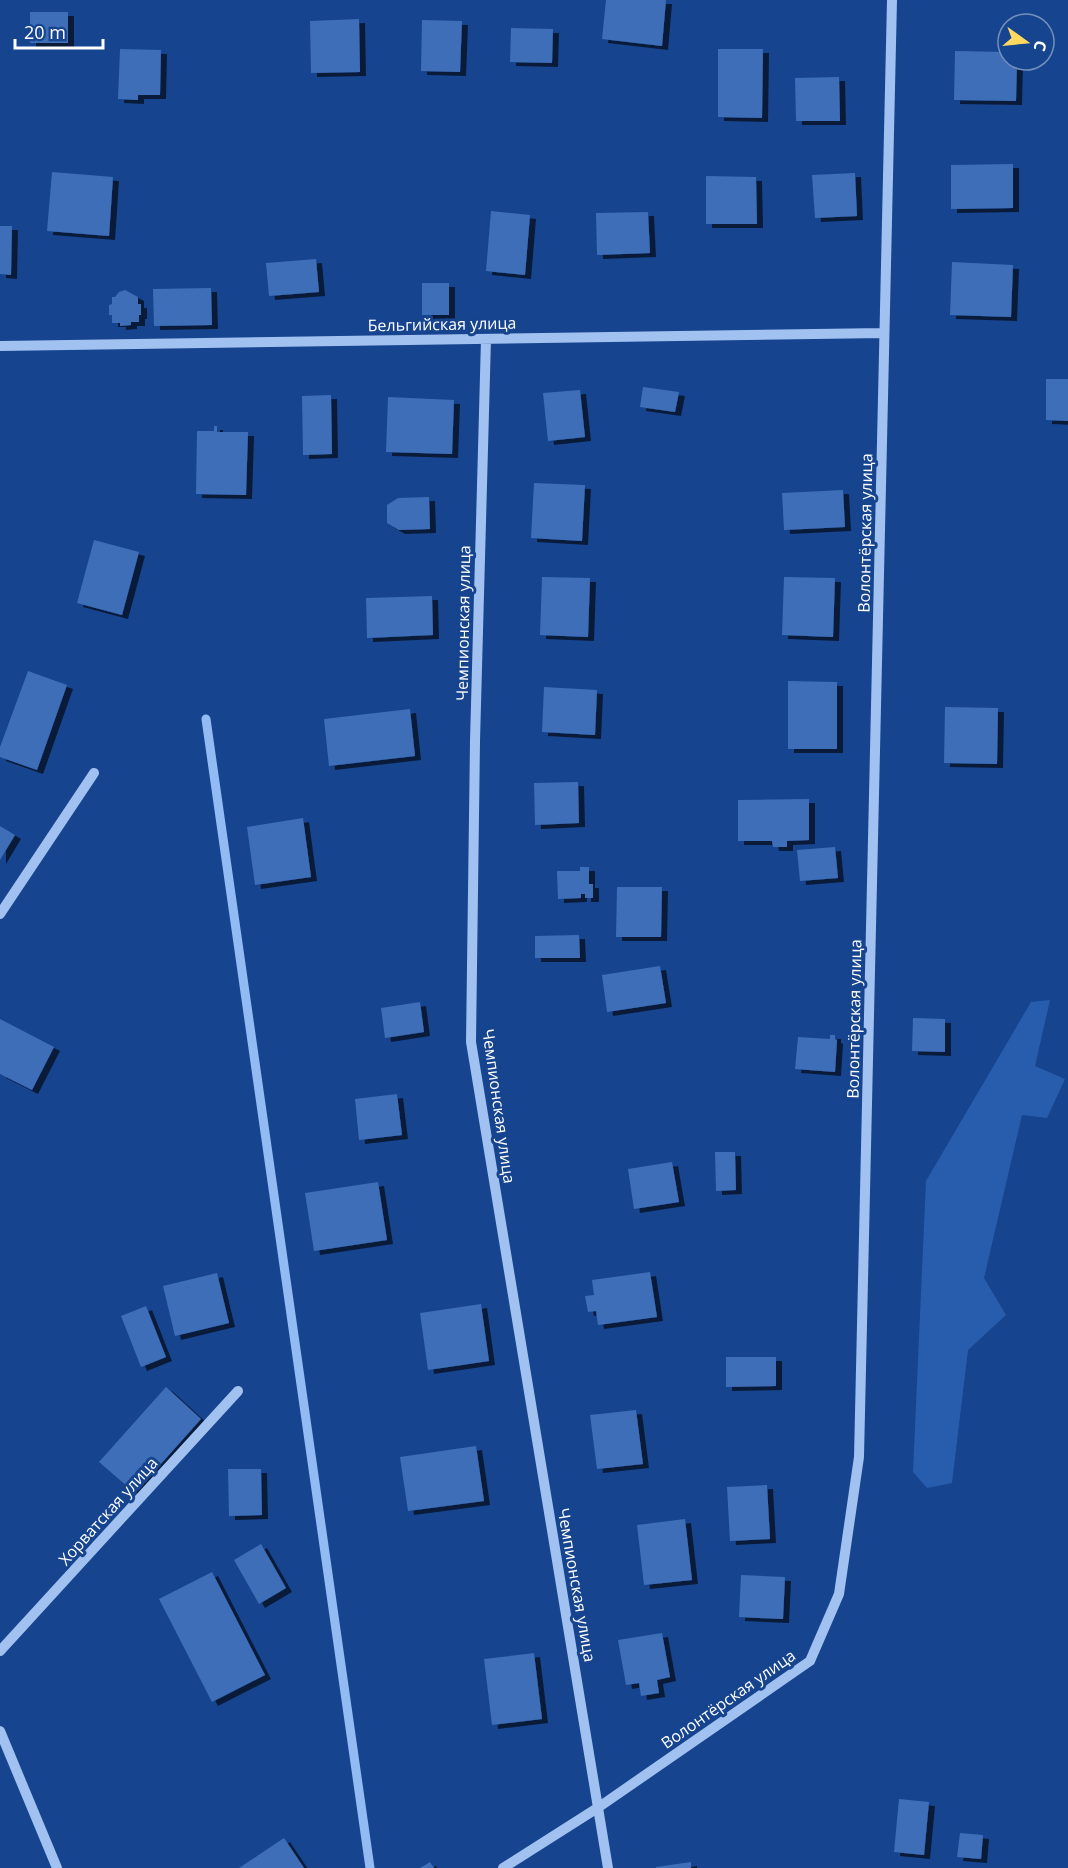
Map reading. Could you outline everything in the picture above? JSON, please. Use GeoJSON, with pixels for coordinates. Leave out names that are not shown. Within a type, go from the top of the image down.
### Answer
{"type":"FeatureCollection","features":[{"type":"Feature","properties":{"kind":"street","name":"Волонтёрская улица"},"geometry":{"type":"LineString","coordinates":[[503,1868],[599,1807],[810,1661],[839,1594],[859,1457],[892,0]]}},
{"type":"Feature","properties":{"kind":"street","name":"Бельгийская улица"},"geometry":{"type":"LineString","coordinates":[[0,346],[884,333]]}},
{"type":"Feature","properties":{"kind":"street","name":"Чемпионская улица"},"geometry":{"type":"LineString","coordinates":[[486,339],[475,741],[471,1042],[608,1868]]}},
{"type":"Feature","properties":{"kind":"street"},"geometry":{"type":"LineString","coordinates":[[0,914],[93,773]]}},
{"type":"Feature","properties":{"kind":"street","name":"Хорватская улица"},"geometry":{"type":"LineString","coordinates":[[0,1651],[238,1391]]}},
{"type":"Feature","properties":{"kind":"street"},"geometry":{"type":"LineString","coordinates":[[0,1731],[57,1868]]}},
{"type":"Feature","properties":{"kind":"shaded area"},"geometry":{"type":"Polygon","coordinates":[[[1050,1000],[1035,1066],[1065,1079],[1047,1118],[1022,1115],[984,1278],[1006,1315],[968,1350],[952,1483],[927,1488],[913,1472],[926,1181],[1031,1002],[1050,1000]]]}},
{"type":"Feature","properties":{"kind":"building"},"geometry":{"type":"Polygon","coordinates":[[[606,0],[666,0],[662,46],[602,39],[606,0]]]}},
{"type":"Feature","properties":{"kind":"building"},"geometry":{"type":"Polygon","coordinates":[[[30,12],[68,12],[68,43],[30,43],[30,12]]]}},
{"type":"Feature","properties":{"kind":"building"},"geometry":{"type":"Polygon","coordinates":[[[359,19],[360,72],[311,73],[310,21],[359,19]]]}},
{"type":"Feature","properties":{"kind":"building"},"geometry":{"type":"Polygon","coordinates":[[[422,20],[462,21],[460,72],[421,71],[422,20]]]}},
{"type":"Feature","properties":{"kind":"building"},"geometry":{"type":"Polygon","coordinates":[[[511,28],[553,29],[552,63],[510,62],[511,28]]]}},
{"type":"Feature","properties":{"kind":"building"},"geometry":{"type":"Polygon","coordinates":[[[120,49],[161,50],[160,95],[138,95],[138,100],[118,99],[120,49]]]}},
{"type":"Feature","properties":{"kind":"building"},"geometry":{"type":"Polygon","coordinates":[[[718,49],[763,49],[762,118],[718,117],[718,49]]]}},
{"type":"Feature","properties":{"kind":"building"},"geometry":{"type":"Polygon","coordinates":[[[955,51],[996,52],[996,72],[1017,72],[1016,101],[954,100],[955,51]]]}},
{"type":"Feature","properties":{"kind":"building"},"geometry":{"type":"Polygon","coordinates":[[[839,77],[840,121],[796,121],[795,78],[839,77]]]}},
{"type":"Feature","properties":{"kind":"building"},"geometry":{"type":"Polygon","coordinates":[[[1013,164],[1013,208],[951,209],[951,165],[1013,164]]]}},
{"type":"Feature","properties":{"kind":"building"},"geometry":{"type":"Polygon","coordinates":[[[52,172],[113,177],[109,236],[47,231],[52,172]]]}},
{"type":"Feature","properties":{"kind":"building"},"geometry":{"type":"Polygon","coordinates":[[[855,173],[857,216],[815,218],[812,175],[855,173]]]}},
{"type":"Feature","properties":{"kind":"building"},"geometry":{"type":"Polygon","coordinates":[[[706,176],[756,177],[757,224],[706,224],[706,176]]]}},
{"type":"Feature","properties":{"kind":"building"},"geometry":{"type":"Polygon","coordinates":[[[491,211],[530,215],[525,275],[486,271],[491,211]]]}},
{"type":"Feature","properties":{"kind":"building"},"geometry":{"type":"Polygon","coordinates":[[[648,212],[650,253],[597,255],[596,213],[648,212]]]}},
{"type":"Feature","properties":{"kind":"building"},"geometry":{"type":"Polygon","coordinates":[[[0,226],[12,226],[11,275],[0,274],[0,226]]]}},
{"type":"Feature","properties":{"kind":"building"},"geometry":{"type":"Polygon","coordinates":[[[316,259],[319,292],[269,296],[266,263],[316,259]]]}},
{"type":"Feature","properties":{"kind":"building"},"geometry":{"type":"Polygon","coordinates":[[[952,262],[1013,265],[1011,317],[950,315],[952,262]]]}},
{"type":"Feature","properties":{"kind":"building"},"geometry":{"type":"Polygon","coordinates":[[[422,283],[449,283],[449,315],[422,315],[422,283]]]}},
{"type":"Feature","properties":{"kind":"building"},"geometry":{"type":"Polygon","coordinates":[[[211,288],[212,325],[154,326],[153,289],[211,288]]]}},
{"type":"Feature","properties":{"kind":"building"},"geometry":{"type":"Polygon","coordinates":[[[125,290],[138,297],[138,304],[141,304],[141,315],[139,315],[139,322],[120,326],[120,323],[112,323],[109,305],[112,304],[112,297],[125,290]]]}},
{"type":"Feature","properties":{"kind":"building"},"geometry":{"type":"Polygon","coordinates":[[[1046,379],[1068,379],[1068,421],[1046,420],[1046,379]]]}},
{"type":"Feature","properties":{"kind":"building"},"geometry":{"type":"Polygon","coordinates":[[[643,387],[679,392],[675,412],[640,407],[643,387]]]}},
{"type":"Feature","properties":{"kind":"building"},"geometry":{"type":"Polygon","coordinates":[[[580,390],[585,437],[548,441],[543,393],[580,390]]]}},
{"type":"Feature","properties":{"kind":"building"},"geometry":{"type":"Polygon","coordinates":[[[331,395],[332,454],[303,455],[302,396],[331,395]]]}},
{"type":"Feature","properties":{"kind":"building"},"geometry":{"type":"Polygon","coordinates":[[[388,397],[454,400],[452,454],[386,452],[388,397]]]}},
{"type":"Feature","properties":{"kind":"building"},"geometry":{"type":"Polygon","coordinates":[[[214,426],[217,426],[217,432],[248,432],[246,495],[196,494],[197,431],[214,431],[214,426]]]}},
{"type":"Feature","properties":{"kind":"building"},"geometry":{"type":"Polygon","coordinates":[[[534,483],[585,485],[582,541],[531,538],[534,483]]]}},
{"type":"Feature","properties":{"kind":"building"},"geometry":{"type":"Polygon","coordinates":[[[843,490],[845,527],[784,530],[782,493],[843,490]]]}},
{"type":"Feature","properties":{"kind":"building"},"geometry":{"type":"Polygon","coordinates":[[[429,497],[430,529],[399,530],[387,523],[387,505],[398,498],[429,497]]]}},
{"type":"Feature","properties":{"kind":"building"},"geometry":{"type":"Polygon","coordinates":[[[94,540],[139,552],[122,615],[77,603],[94,540]]]}},
{"type":"Feature","properties":{"kind":"building"},"geometry":{"type":"Polygon","coordinates":[[[542,577],[590,578],[588,637],[540,635],[542,577]]]}},
{"type":"Feature","properties":{"kind":"building"},"geometry":{"type":"Polygon","coordinates":[[[784,577],[835,578],[833,637],[782,635],[784,577]]]}},
{"type":"Feature","properties":{"kind":"building"},"geometry":{"type":"Polygon","coordinates":[[[432,596],[433,635],[367,638],[366,598],[432,596]]]}},
{"type":"Feature","properties":{"kind":"building"},"geometry":{"type":"Polygon","coordinates":[[[28,671],[67,685],[37,770],[0,757],[0,747],[28,671]]]}},
{"type":"Feature","properties":{"kind":"building"},"geometry":{"type":"Polygon","coordinates":[[[788,681],[837,682],[837,749],[788,749],[788,681]]]}},
{"type":"Feature","properties":{"kind":"building"},"geometry":{"type":"Polygon","coordinates":[[[544,687],[597,690],[595,735],[542,732],[544,687]]]}},
{"type":"Feature","properties":{"kind":"building"},"geometry":{"type":"Polygon","coordinates":[[[945,707],[998,708],[997,764],[944,763],[945,707]]]}},
{"type":"Feature","properties":{"kind":"building"},"geometry":{"type":"Polygon","coordinates":[[[410,709],[415,756],[329,766],[324,719],[410,709]]]}},
{"type":"Feature","properties":{"kind":"building"},"geometry":{"type":"Polygon","coordinates":[[[578,782],[579,823],[535,825],[534,783],[578,782]]]}},
{"type":"Feature","properties":{"kind":"building"},"geometry":{"type":"Polygon","coordinates":[[[809,799],[809,840],[787,841],[787,847],[773,847],[772,841],[738,841],[738,800],[809,799]]]}},
{"type":"Feature","properties":{"kind":"building"},"geometry":{"type":"Polygon","coordinates":[[[303,818],[311,877],[255,885],[247,827],[303,818]]]}},
{"type":"Feature","properties":{"kind":"building"},"geometry":{"type":"Polygon","coordinates":[[[0,826],[15,835],[0,860],[0,826]]]}},
{"type":"Feature","properties":{"kind":"building"},"geometry":{"type":"Polygon","coordinates":[[[835,847],[838,878],[800,881],[797,850],[835,847]]]}},
{"type":"Feature","properties":{"kind":"building"},"geometry":{"type":"Polygon","coordinates":[[[580,867],[589,867],[589,884],[593,884],[593,898],[585,898],[585,894],[581,894],[581,898],[558,899],[557,871],[580,871],[580,867]]]}},
{"type":"Feature","properties":{"kind":"building"},"geometry":{"type":"Polygon","coordinates":[[[617,887],[662,887],[661,937],[616,937],[617,887]]]}},
{"type":"Feature","properties":{"kind":"building"},"geometry":{"type":"Polygon","coordinates":[[[579,935],[580,958],[535,958],[535,936],[579,935]]]}},
{"type":"Feature","properties":{"kind":"building"},"geometry":{"type":"Polygon","coordinates":[[[660,966],[666,1003],[607,1012],[602,975],[660,966]]]}},
{"type":"Feature","properties":{"kind":"building"},"geometry":{"type":"Polygon","coordinates":[[[420,1002],[424,1032],[385,1038],[381,1008],[420,1002]]]}},
{"type":"Feature","properties":{"kind":"building"},"geometry":{"type":"Polygon","coordinates":[[[913,1018],[945,1019],[945,1052],[912,1051],[913,1018]]]}},
{"type":"Feature","properties":{"kind":"building"},"geometry":{"type":"Polygon","coordinates":[[[0,1019],[54,1047],[32,1090],[0,1074],[0,1019]]]}},
{"type":"Feature","properties":{"kind":"building"},"geometry":{"type":"Polygon","coordinates":[[[830,1035],[835,1035],[837,1040],[835,1072],[795,1069],[798,1037],[830,1039],[830,1035]]]}},
{"type":"Feature","properties":{"kind":"building"},"geometry":{"type":"Polygon","coordinates":[[[397,1094],[402,1135],[359,1140],[355,1099],[397,1094]]]}},
{"type":"Feature","properties":{"kind":"building"},"geometry":{"type":"Polygon","coordinates":[[[715,1152],[735,1152],[736,1190],[716,1191],[715,1152]]]}},
{"type":"Feature","properties":{"kind":"building"},"geometry":{"type":"Polygon","coordinates":[[[672,1162],[679,1202],[634,1209],[628,1169],[672,1162]]]}},
{"type":"Feature","properties":{"kind":"building"},"geometry":{"type":"Polygon","coordinates":[[[378,1182],[387,1240],[314,1251],[305,1193],[378,1182]]]}},
{"type":"Feature","properties":{"kind":"building"},"geometry":{"type":"Polygon","coordinates":[[[650,1272],[657,1317],[598,1325],[596,1311],[588,1312],[585,1296],[594,1295],[592,1280],[650,1272]]]}},
{"type":"Feature","properties":{"kind":"building"},"geometry":{"type":"Polygon","coordinates":[[[217,1273],[229,1323],[175,1336],[163,1286],[217,1273]]]}},
{"type":"Feature","properties":{"kind":"building"},"geometry":{"type":"Polygon","coordinates":[[[481,1304],[489,1361],[428,1370],[420,1313],[481,1304]]]}},
{"type":"Feature","properties":{"kind":"building"},"geometry":{"type":"Polygon","coordinates":[[[146,1306],[166,1357],[141,1367],[121,1316],[146,1306]]]}},
{"type":"Feature","properties":{"kind":"building"},"geometry":{"type":"Polygon","coordinates":[[[726,1357],[776,1357],[776,1386],[726,1387],[726,1357]]]}},
{"type":"Feature","properties":{"kind":"building"},"geometry":{"type":"Polygon","coordinates":[[[166,1387],[201,1419],[135,1493],[99,1462],[166,1387]]]}},
{"type":"Feature","properties":{"kind":"building"},"geometry":{"type":"Polygon","coordinates":[[[636,1410],[643,1464],[597,1469],[590,1415],[636,1410]]]}},
{"type":"Feature","properties":{"kind":"building"},"geometry":{"type":"Polygon","coordinates":[[[476,1446],[484,1501],[408,1511],[400,1457],[476,1446]]]}},
{"type":"Feature","properties":{"kind":"building"},"geometry":{"type":"Polygon","coordinates":[[[228,1469],[261,1469],[262,1515],[229,1516],[228,1469]]]}},
{"type":"Feature","properties":{"kind":"building"},"geometry":{"type":"Polygon","coordinates":[[[767,1485],[770,1539],[730,1541],[727,1487],[767,1485]]]}},
{"type":"Feature","properties":{"kind":"building"},"geometry":{"type":"Polygon","coordinates":[[[685,1519],[692,1580],[644,1585],[637,1525],[685,1519]]]}},
{"type":"Feature","properties":{"kind":"building"},"geometry":{"type":"Polygon","coordinates":[[[261,1544],[286,1588],[259,1604],[234,1560],[261,1544]]]}},
{"type":"Feature","properties":{"kind":"building"},"geometry":{"type":"Polygon","coordinates":[[[212,1572],[265,1675],[212,1702],[159,1599],[212,1572]]]}},
{"type":"Feature","properties":{"kind":"building"},"geometry":{"type":"Polygon","coordinates":[[[741,1575],[785,1577],[783,1619],[739,1617],[741,1575]]]}},
{"type":"Feature","properties":{"kind":"building"},"geometry":{"type":"Polygon","coordinates":[[[662,1633],[670,1677],[657,1680],[659,1693],[641,1696],[639,1683],[626,1685],[618,1640],[662,1633]]]}},
{"type":"Feature","properties":{"kind":"building"},"geometry":{"type":"Polygon","coordinates":[[[534,1653],[542,1719],[492,1725],[484,1659],[534,1653]]]}},
{"type":"Feature","properties":{"kind":"building"},"geometry":{"type":"Polygon","coordinates":[[[899,1799],[929,1802],[924,1855],[894,1852],[899,1799]]]}},
{"type":"Feature","properties":{"kind":"building"},"geometry":{"type":"Polygon","coordinates":[[[960,1833],[983,1835],[981,1859],[957,1857],[960,1833]]]}},
{"type":"Feature","properties":{"kind":"building"},"geometry":{"type":"Polygon","coordinates":[[[284,1838],[304,1868],[239,1868],[284,1838]]]}},
{"type":"Feature","properties":{"kind":"building"},"geometry":{"type":"Polygon","coordinates":[[[430,1862],[434,1868],[420,1868],[430,1862]]]}},
{"type":"Feature","properties":{"kind":"building"},"geometry":{"type":"Polygon","coordinates":[[[691,1862],[691,1868],[656,1868],[656,1867],[691,1862]]]}},
{"type":"Feature","properties":{"kind":"waterway"},"geometry":{"type":"LineString","coordinates":[[206,719],[370,1868]]}}]}
